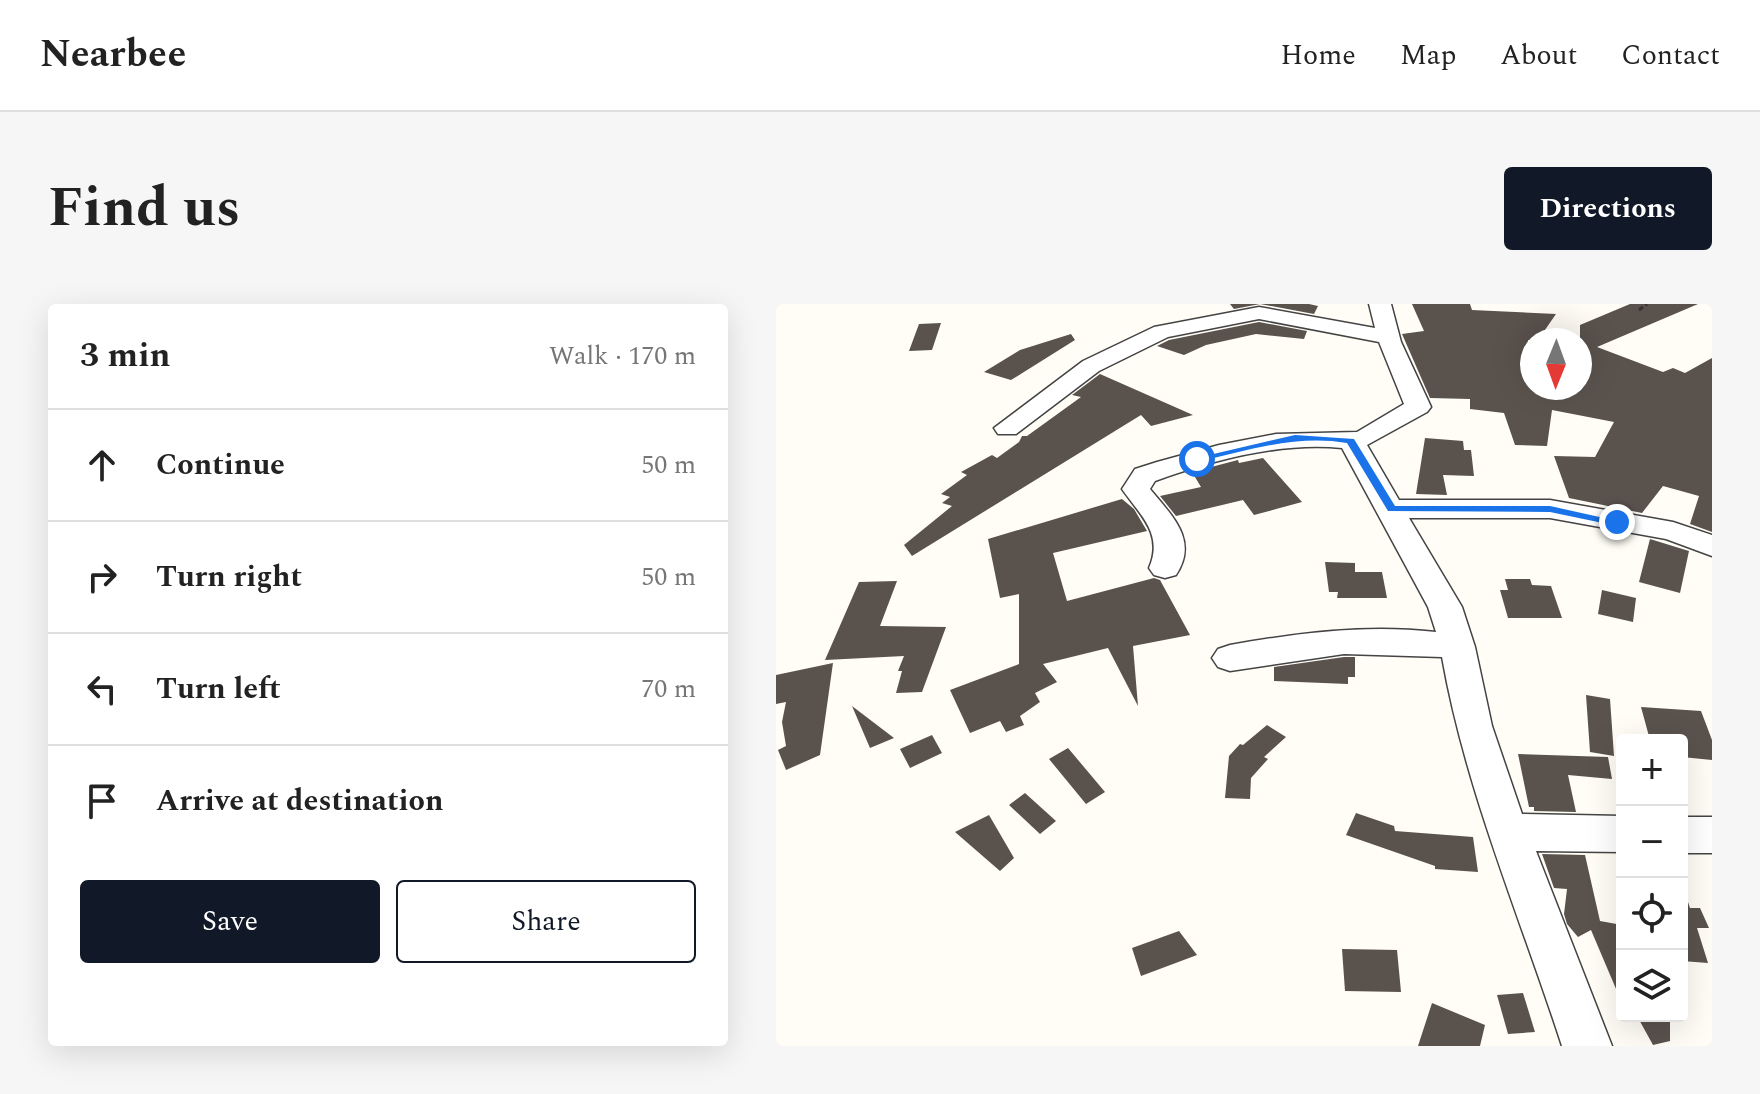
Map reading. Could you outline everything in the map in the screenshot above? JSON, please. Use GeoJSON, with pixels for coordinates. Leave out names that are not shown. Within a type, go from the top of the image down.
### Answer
{"type":"FeatureCollection","features":[{"type":"Feature","properties":{"kind":"street"},"geometry":{"type":"LineString","coordinates":[[1007,428],[1091,366],[1162,332],[1259,313],[1384,320],[1418,407],[1365,438],[1351,441],[1295,438],[1197,459],[1145,475],[1136,489],[1170,534],[1171,550],[1165,568]]}},
{"type":"Feature","properties":{"kind":"street"},"geometry":{"type":"LineString","coordinates":[[1351,441],[1445,607],[1458,647],[1473,726],[1507,832],[1559,964],[1587,1046]]}},
{"type":"Feature","properties":{"kind":"street"},"geometry":{"type":"LineString","coordinates":[[1392,509],[1550,509],[1673,531],[1712,546]]}},
{"type":"Feature","properties":{"kind":"street"},"geometry":{"type":"LineString","coordinates":[[1230,658],[1338,640],[1399,639],[1458,647]]}},
{"type":"Feature","properties":{"kind":"street"},"geometry":{"type":"LineString","coordinates":[[1507,832],[1616,834]]}},
{"type":"Feature","properties":{"kind":"street"},"geometry":{"type":"LineString","coordinates":[[1688,835],[1712,835]]}},
{"type":"Feature","properties":{"kind":"path"},"geometry":{"type":"LineString","coordinates":[[1639,310],[1647,304]]}},
{"type":"Feature","properties":{"kind":"building"},"geometry":{"type":"Polygon","coordinates":[[[1230,304],[1260,304],[1234,309],[1230,304]]]}},
{"type":"Feature","properties":{"kind":"building"},"geometry":{"type":"Polygon","coordinates":[[[1260,304],[1309,304],[1318,306],[1314,314],[1260,304]]]}},
{"type":"Feature","properties":{"kind":"building"},"geometry":{"type":"Polygon","coordinates":[[[1412,304],[1470,304],[1472,310],[1556,314],[1546,328],[1520,328],[1520,400],[1592,400],[1592,328],[1580,328],[1580,325],[1630,304],[1698,304],[1597,347],[1663,372],[1673,368],[1685,373],[1712,358],[1712,532],[1690,524],[1699,496],[1663,486],[1642,513],[1569,498],[1554,456],[1595,457],[1614,422],[1552,410],[1547,446],[1515,445],[1504,413],[1470,409],[1470,399],[1430,398],[1402,334],[1424,331],[1412,304]]]}},
{"type":"Feature","properties":{"kind":"building"},"geometry":{"type":"Polygon","coordinates":[[[1259,322],[1307,331],[1304,339],[1256,334],[1206,345],[1184,355],[1157,346],[1169,340],[1259,322]]]}},
{"type":"Feature","properties":{"kind":"building"},"geometry":{"type":"Polygon","coordinates":[[[941,323],[932,350],[909,351],[919,324],[941,323]]]}},
{"type":"Feature","properties":{"kind":"building"},"geometry":{"type":"Polygon","coordinates":[[[1071,334],[1075,340],[1011,380],[984,372],[1020,350],[1071,334]]]}},
{"type":"Feature","properties":{"kind":"building"},"geometry":{"type":"Polygon","coordinates":[[[1100,374],[1193,415],[1151,426],[1141,415],[912,556],[904,545],[952,506],[942,503],[950,497],[941,494],[967,475],[961,472],[992,455],[997,458],[1019,442],[1022,436],[1027,436],[1081,397],[1072,395],[1100,374]]]}},
{"type":"Feature","properties":{"kind":"building"},"geometry":{"type":"Polygon","coordinates":[[[1425,438],[1463,441],[1464,450],[1471,450],[1474,476],[1443,475],[1447,495],[1416,494],[1425,438]]]}},
{"type":"Feature","properties":{"kind":"building"},"geometry":{"type":"Polygon","coordinates":[[[1263,458],[1302,502],[1254,515],[1243,500],[1176,516],[1160,496],[1201,487],[1192,472],[1238,460],[1239,463],[1263,458]]]}},
{"type":"Feature","properties":{"kind":"building"},"geometry":{"type":"Polygon","coordinates":[[[1122,499],[1134,509],[1147,531],[1053,553],[1067,601],[1154,578],[1160,580],[1190,635],[1133,646],[1138,706],[1108,648],[1043,664],[1057,682],[1035,693],[1040,702],[1020,716],[1024,725],[1006,732],[1000,721],[970,733],[950,690],[1019,664],[1019,594],[1000,598],[988,539],[1122,499]]]}},
{"type":"Feature","properties":{"kind":"building"},"geometry":{"type":"Polygon","coordinates":[[[1650,539],[1689,551],[1680,593],[1639,582],[1650,539]]]}},
{"type":"Feature","properties":{"kind":"building"},"geometry":{"type":"Polygon","coordinates":[[[1325,562],[1355,563],[1355,572],[1382,572],[1387,598],[1337,598],[1338,592],[1329,592],[1325,562]]]}},
{"type":"Feature","properties":{"kind":"building"},"geometry":{"type":"Polygon","coordinates":[[[1505,579],[1530,579],[1532,585],[1551,586],[1562,618],[1508,618],[1500,590],[1508,590],[1505,579]]]}},
{"type":"Feature","properties":{"kind":"building"},"geometry":{"type":"Polygon","coordinates":[[[897,581],[880,626],[946,627],[922,692],[896,693],[902,671],[898,671],[904,656],[825,660],[859,582],[897,581]]]}},
{"type":"Feature","properties":{"kind":"building"},"geometry":{"type":"Polygon","coordinates":[[[1602,590],[1636,598],[1633,622],[1598,614],[1602,590]]]}},
{"type":"Feature","properties":{"kind":"building"},"geometry":{"type":"Polygon","coordinates":[[[1355,657],[1355,677],[1348,677],[1348,684],[1274,681],[1274,667],[1355,657]]]}},
{"type":"Feature","properties":{"kind":"building"},"geometry":{"type":"Polygon","coordinates":[[[833,663],[820,755],[786,770],[778,750],[786,746],[782,722],[786,702],[776,704],[776,675],[833,663]]]}},
{"type":"Feature","properties":{"kind":"building"},"geometry":{"type":"Polygon","coordinates":[[[1586,695],[1610,699],[1614,756],[1590,752],[1586,695]]]}},
{"type":"Feature","properties":{"kind":"building"},"geometry":{"type":"Polygon","coordinates":[[[852,706],[894,738],[870,748],[852,706]]]}},
{"type":"Feature","properties":{"kind":"building"},"geometry":{"type":"Polygon","coordinates":[[[1641,707],[1701,711],[1712,740],[1712,760],[1688,758],[1688,734],[1648,734],[1641,707]]]}},
{"type":"Feature","properties":{"kind":"building"},"geometry":{"type":"Polygon","coordinates":[[[1267,725],[1286,737],[1264,757],[1268,759],[1251,778],[1250,799],[1225,798],[1229,756],[1267,725]]]}},
{"type":"Feature","properties":{"kind":"building"},"geometry":{"type":"Polygon","coordinates":[[[932,735],[942,753],[910,768],[900,749],[932,735]]]}},
{"type":"Feature","properties":{"kind":"building"},"geometry":{"type":"Polygon","coordinates":[[[1068,748],[1105,792],[1086,804],[1049,759],[1068,748]]]}},
{"type":"Feature","properties":{"kind":"building"},"geometry":{"type":"Polygon","coordinates":[[[1518,754],[1608,757],[1612,779],[1568,775],[1576,812],[1534,811],[1534,807],[1529,807],[1518,754]]]}},
{"type":"Feature","properties":{"kind":"building"},"geometry":{"type":"Polygon","coordinates":[[[1025,793],[1056,821],[1040,834],[1009,805],[1025,793]]]}},
{"type":"Feature","properties":{"kind":"building"},"geometry":{"type":"Polygon","coordinates":[[[1356,813],[1394,826],[1395,831],[1473,837],[1478,872],[1435,869],[1435,866],[1346,835],[1356,813]]]}},
{"type":"Feature","properties":{"kind":"building"},"geometry":{"type":"Polygon","coordinates":[[[989,815],[1014,858],[1000,871],[955,832],[989,815]]]}},
{"type":"Feature","properties":{"kind":"building"},"geometry":{"type":"Polygon","coordinates":[[[1542,854],[1585,855],[1600,921],[1616,924],[1616,989],[1591,930],[1578,937],[1567,924],[1564,914],[1567,889],[1554,888],[1542,854]]]}},
{"type":"Feature","properties":{"kind":"building"},"geometry":{"type":"Polygon","coordinates":[[[1688,902],[1690,908],[1700,908],[1709,928],[1697,928],[1708,963],[1688,961],[1688,902]]]}},
{"type":"Feature","properties":{"kind":"building"},"geometry":{"type":"Polygon","coordinates":[[[1179,931],[1197,955],[1141,976],[1132,948],[1179,931]]]}},
{"type":"Feature","properties":{"kind":"building"},"geometry":{"type":"Polygon","coordinates":[[[1342,949],[1397,950],[1401,992],[1345,991],[1342,949]]]}},
{"type":"Feature","properties":{"kind":"building"},"geometry":{"type":"Polygon","coordinates":[[[1523,993],[1535,1032],[1508,1034],[1497,995],[1523,993]]]}},
{"type":"Feature","properties":{"kind":"building"},"geometry":{"type":"Polygon","coordinates":[[[1432,1003],[1485,1025],[1480,1046],[1418,1046],[1432,1003]]]}},
{"type":"Feature","properties":{"kind":"building"},"geometry":{"type":"Polygon","coordinates":[[[1640,1022],[1670,1022],[1670,1041],[1653,1045],[1640,1022]]]}},
{"type":"Feature","properties":{"kind":"route"},"geometry":{"type":"LineString","coordinates":[[1197,459],[1295,438],[1351,441],[1392,509],[1550,509],[1617,522]]}}]}
